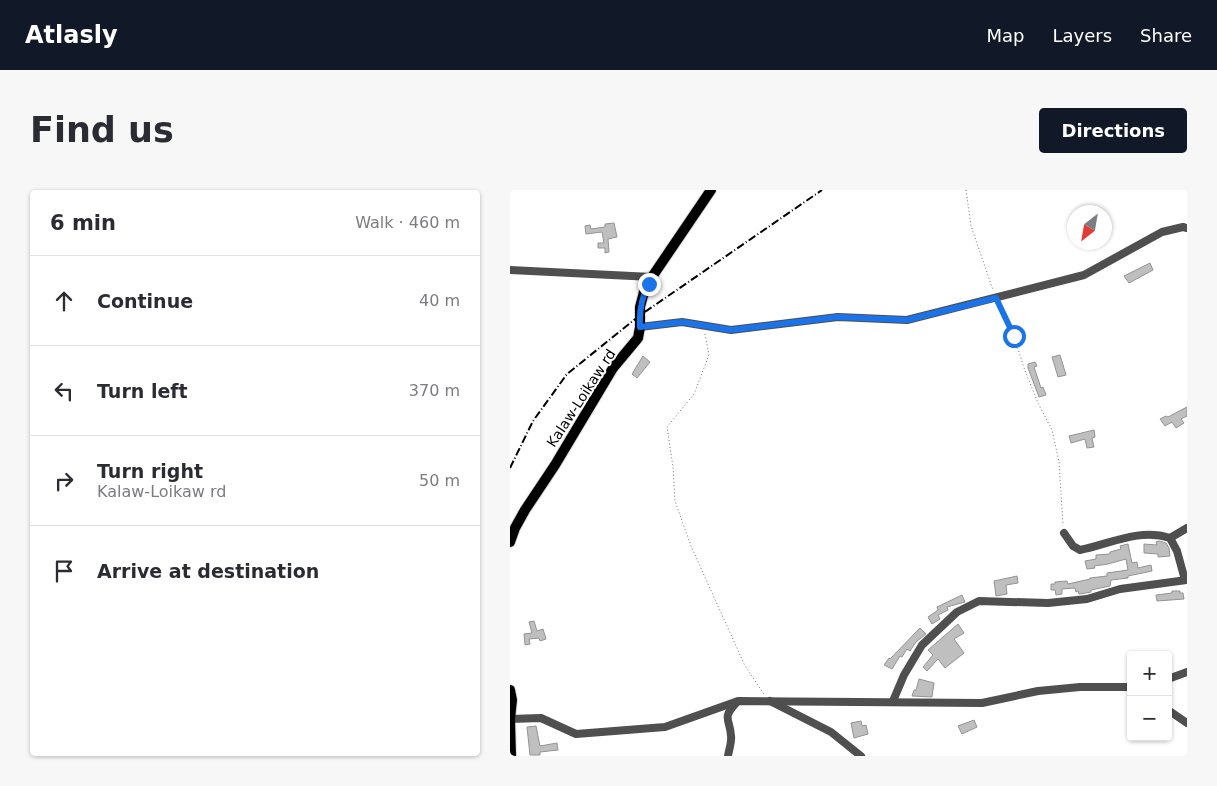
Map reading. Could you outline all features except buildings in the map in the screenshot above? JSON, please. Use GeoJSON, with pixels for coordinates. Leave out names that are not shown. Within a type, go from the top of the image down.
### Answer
{"type":"FeatureCollection","features":[{"type":"Feature","properties":{"kind":"main road","name":"Kalaw-Loikaw rd"},"geometry":{"type":"LineString","coordinates":[[510,542],[525,510],[555,465],[613,368],[638,338],[640,307],[644,292],[652,277],[711,190]]}},
{"type":"Feature","properties":{"kind":"main road"},"geometry":{"type":"LineString","coordinates":[[510,690],[512,700],[510,719],[511,756]]}},
{"type":"Feature","properties":{"kind":"street"},"geometry":{"type":"LineString","coordinates":[[640,327],[682,322],[731,330],[838,317],[907,320],[1084,276],[1162,232],[1183,227],[1187,228]]}},
{"type":"Feature","properties":{"kind":"street"},"geometry":{"type":"LineString","coordinates":[[510,270],[652,277]]}},
{"type":"Feature","properties":{"kind":"street"},"geometry":{"type":"LineString","coordinates":[[1170,538],[1187,528]]}},
{"type":"Feature","properties":{"kind":"street"},"geometry":{"type":"LineString","coordinates":[[893,701],[904,675],[922,644],[957,612],[979,601],[1048,603],[1087,599],[1120,590],[1186,580],[1177,551],[1170,538],[1159,534],[1140,535],[1080,550],[1073,546],[1064,533]]}},
{"type":"Feature","properties":{"kind":"street"},"geometry":{"type":"LineString","coordinates":[[1172,678],[1187,672]]}},
{"type":"Feature","properties":{"kind":"street"},"geometry":{"type":"LineString","coordinates":[[510,719],[541,718],[576,734],[664,728],[738,701],[982,703],[1038,691],[1080,687],[1127,687]]}},
{"type":"Feature","properties":{"kind":"street"},"geometry":{"type":"LineString","coordinates":[[768,700],[831,732],[861,756]]}},
{"type":"Feature","properties":{"kind":"street"},"geometry":{"type":"LineString","coordinates":[[728,756],[732,737],[727,721],[729,710],[738,701]]}},
{"type":"Feature","properties":{"kind":"street"},"geometry":{"type":"LineString","coordinates":[[1172,713],[1187,723]]}},
{"type":"Feature","properties":{"kind":"path"},"geometry":{"type":"LineString","coordinates":[[966,190],[971,226],[996,298],[1014,336],[1038,403],[1052,430],[1059,462],[1064,533]]}},
{"type":"Feature","properties":{"kind":"path"},"geometry":{"type":"LineString","coordinates":[[704,326],[709,355],[694,394],[667,427],[674,467],[675,501],[698,562],[745,666],[768,700]]}},
{"type":"Feature","properties":{"kind":"railway"},"geometry":{"type":"LineString","coordinates":[[510,468],[533,421],[567,374],[639,316],[822,190]]}},
{"type":"Feature","properties":{"kind":"route"},"geometry":{"type":"LineString","coordinates":[[649,284],[644,292],[640,307],[640,327],[682,322],[731,330],[838,317],[907,320],[996,298],[1014,336]]}}]}
